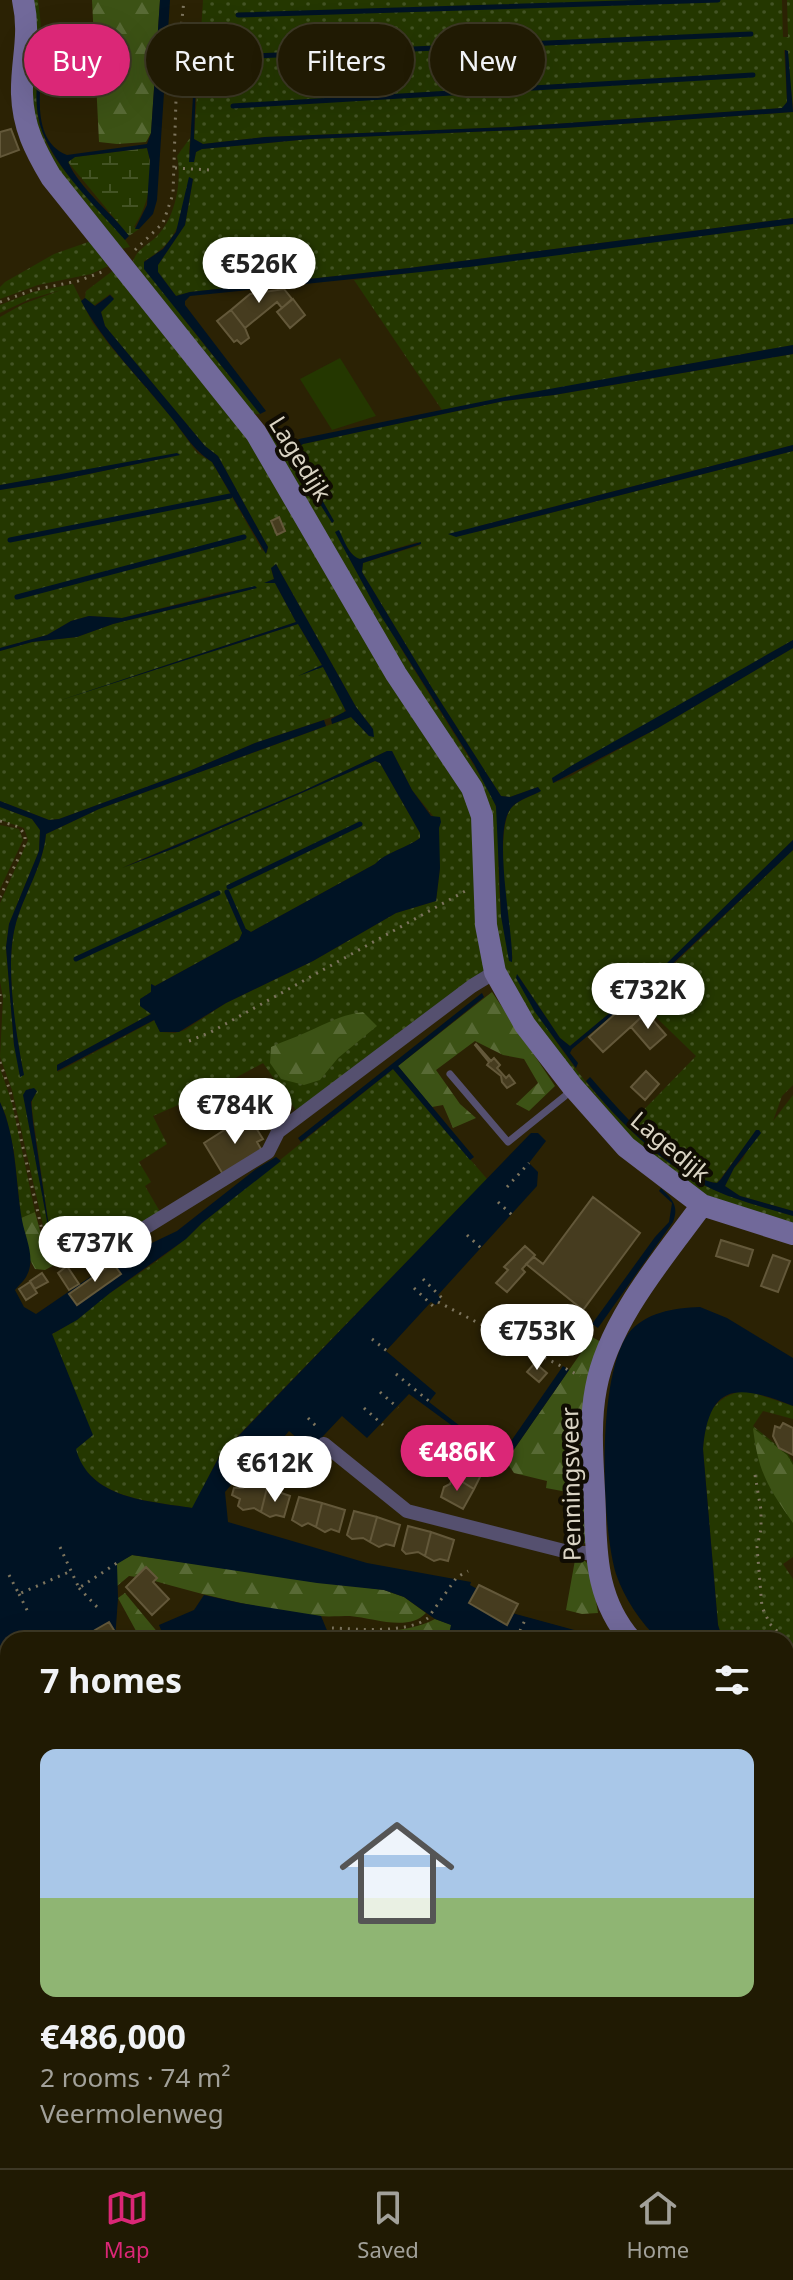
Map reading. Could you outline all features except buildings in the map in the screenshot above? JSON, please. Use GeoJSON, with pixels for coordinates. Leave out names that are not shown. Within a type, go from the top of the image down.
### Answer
{"type":"FeatureCollection","features":[{"type":"Feature","properties":{"kind":"street","name":"Lagedijk"},"geometry":{"type":"LineString","coordinates":[[23,0],[27,45],[22,93],[25,122],[32,144],[51,177],[256,433],[396,674],[472,788],[482,816],[486,925],[495,972],[525,1025],[572,1086],[626,1147],[702,1205]]}},
{"type":"Feature","properties":{"kind":"street"},"geometry":{"type":"LineString","coordinates":[[143,1229],[268,1152],[278,1132],[459,995],[495,972]]}},
{"type":"Feature","properties":{"kind":"street"},"geometry":{"type":"LineString","coordinates":[[702,1205],[793,1234]]}},
{"type":"Feature","properties":{"kind":"street","name":"Penningsveer"},"geometry":{"type":"LineString","coordinates":[[625,1632],[604,1599],[596,1553],[592,1418],[602,1363],[621,1320],[702,1205]]}},
{"type":"Feature","properties":{"kind":"street"},"geometry":{"type":"LineString","coordinates":[[295,1460],[305,1468],[324,1444],[407,1511],[572,1553],[596,1553]]}},
{"type":"Feature","properties":{"kind":"lane"},"geometry":{"type":"LineString","coordinates":[[450,1074],[508,1142],[565,1096],[572,1086]]}},
{"type":"Feature","properties":{"kind":"path"},"geometry":{"type":"LineString","coordinates":[[182,24],[184,0]]}},
{"type":"Feature","properties":{"kind":"path"},"geometry":{"type":"LineString","coordinates":[[0,302],[33,290],[90,278],[121,261],[163,223],[173,194],[176,96]]}},
{"type":"Feature","properties":{"kind":"path"},"geometry":{"type":"LineString","coordinates":[[174,168],[211,170]]}},
{"type":"Feature","properties":{"kind":"path"},"geometry":{"type":"LineString","coordinates":[[0,821],[19,827],[25,840],[0,897]]}},
{"type":"Feature","properties":{"kind":"path"},"geometry":{"type":"LineString","coordinates":[[189,1041],[484,880]]}},
{"type":"Feature","properties":{"kind":"path"},"geometry":{"type":"LineString","coordinates":[[0,994],[0,1005]]}},
{"type":"Feature","properties":{"kind":"path"},"geometry":{"type":"LineString","coordinates":[[0,1062],[14,1106],[47,1252],[111,1223],[143,1229]]}},
{"type":"Feature","properties":{"kind":"path"},"geometry":{"type":"LineString","coordinates":[[507,1187],[529,1163]]}},
{"type":"Feature","properties":{"kind":"path"},"geometry":{"type":"LineString","coordinates":[[498,1202],[512,1215]]}},
{"type":"Feature","properties":{"kind":"path"},"geometry":{"type":"LineString","coordinates":[[467,1235],[481,1248]]}},
{"type":"Feature","properties":{"kind":"path"},"geometry":{"type":"LineString","coordinates":[[423,1279],[443,1299]]}},
{"type":"Feature","properties":{"kind":"path"},"geometry":{"type":"LineString","coordinates":[[414,1288],[434,1307]]}},
{"type":"Feature","properties":{"kind":"path"},"geometry":{"type":"LineString","coordinates":[[438,1302],[572,1372]]}},
{"type":"Feature","properties":{"kind":"path"},"geometry":{"type":"LineString","coordinates":[[372,1339],[387,1351]]}},
{"type":"Feature","properties":{"kind":"path"},"geometry":{"type":"LineString","coordinates":[[396,1374],[430,1402]]}},
{"type":"Feature","properties":{"kind":"path"},"geometry":{"type":"LineString","coordinates":[[380,1392],[398,1408]]}},
{"type":"Feature","properties":{"kind":"path"},"geometry":{"type":"LineString","coordinates":[[364,1408],[383,1425]]}},
{"type":"Feature","properties":{"kind":"path"},"geometry":{"type":"LineString","coordinates":[[308,1418],[324,1435]]}},
{"type":"Feature","properties":{"kind":"path"},"geometry":{"type":"LineString","coordinates":[[755,1475],[761,1510],[757,1547],[762,1607],[770,1624],[778,1632]]}},
{"type":"Feature","properties":{"kind":"path"},"geometry":{"type":"LineString","coordinates":[[60,1547],[79,1588],[98,1608]]}},
{"type":"Feature","properties":{"kind":"path"},"geometry":{"type":"LineString","coordinates":[[79,1588],[117,1563]]}},
{"type":"Feature","properties":{"kind":"path"},"geometry":{"type":"LineString","coordinates":[[19,1594],[71,1571]]}},
{"type":"Feature","properties":{"kind":"path"},"geometry":{"type":"LineString","coordinates":[[332,1628],[401,1627],[422,1623],[457,1577],[468,1571]]}},
{"type":"Feature","properties":{"kind":"path"},"geometry":{"type":"LineString","coordinates":[[9,1575],[29,1614]]}},
{"type":"Feature","properties":{"kind":"path"},"geometry":{"type":"LineString","coordinates":[[520,1631],[526,1618]]}},
{"type":"Feature","properties":{"kind":"green space"},"geometry":{"type":"Polygon","coordinates":[[[31,0],[38,0],[41,24],[31,24],[31,0]]]}},
{"type":"Feature","properties":{"kind":"green space"},"geometry":{"type":"Polygon","coordinates":[[[92,0],[160,0],[158,24],[146,24],[146,96],[154,96],[151,133],[146,142],[99,142],[97,96],[130,96],[130,24],[93,24],[92,0]]]}},
{"type":"Feature","properties":{"kind":"green space"},"geometry":{"type":"Polygon","coordinates":[[[203,0],[782,0],[783,37],[788,37],[787,0],[793,0],[793,105],[784,50],[787,102],[783,108],[511,127],[265,137],[203,144],[194,139],[197,96],[262,96],[262,24],[201,24],[203,0]]]}},
{"type":"Feature","properties":{"kind":"green space"},"geometry":{"type":"Polygon","coordinates":[[[32,96],[37,96],[38,117],[52,154],[130,247],[121,249],[48,161],[32,118],[32,96]]]}},
{"type":"Feature","properties":{"kind":"green space"},"geometry":{"type":"Polygon","coordinates":[[[793,112],[793,218],[176,296],[158,272],[158,265],[185,225],[193,179],[189,178],[178,226],[165,245],[144,261],[144,269],[148,270],[260,414],[250,414],[133,262],[169,218],[178,187],[177,156],[190,138],[189,153],[194,162],[196,152],[201,149],[310,139],[564,128],[793,112]]]}},
{"type":"Feature","properties":{"kind":"green space"},"geometry":{"type":"Polygon","coordinates":[[[147,148],[149,189],[134,227],[139,229],[129,236],[68,162],[75,157],[147,148]]]}},
{"type":"Feature","properties":{"kind":"green space"},"geometry":{"type":"Polygon","coordinates":[[[793,224],[793,345],[442,410],[354,280],[793,224]]]}},
{"type":"Feature","properties":{"kind":"green space"},"geometry":{"type":"Polygon","coordinates":[[[94,240],[108,266],[91,274],[38,285],[0,299],[0,287],[5,282],[54,254],[94,240]]]}},
{"type":"Feature","properties":{"kind":"green space"},"geometry":{"type":"Polygon","coordinates":[[[115,269],[238,421],[462,788],[474,819],[487,969],[298,1113],[263,1063],[215,1089],[153,1116],[167,1144],[139,1162],[151,1182],[145,1186],[162,1215],[137,1227],[115,1222],[104,1224],[49,1251],[12,1090],[0,1057],[3,998],[0,981],[0,903],[28,840],[24,828],[0,820],[0,807],[32,819],[40,830],[39,851],[9,924],[6,947],[14,1045],[24,1075],[13,1001],[12,943],[46,834],[99,809],[351,717],[369,736],[371,726],[356,707],[276,564],[271,569],[274,579],[265,583],[275,583],[296,622],[116,682],[298,624],[345,705],[344,713],[255,743],[187,772],[59,819],[49,820],[0,801],[0,651],[32,642],[77,637],[113,624],[256,588],[225,592],[122,618],[89,616],[71,621],[47,635],[0,648],[0,490],[180,455],[0,485],[0,317],[23,304],[61,290],[30,299],[0,313],[0,305],[33,292],[73,284],[92,322],[110,346],[171,417],[197,453],[212,462],[262,550],[267,553],[268,547],[218,456],[205,446],[105,326],[101,312],[114,298],[110,294],[93,306],[85,298],[86,291],[115,269]],[[392,751],[303,791],[123,867],[175,848],[375,761],[380,763],[420,833],[420,838],[409,845],[251,932],[246,929],[239,940],[155,986],[152,984],[151,992],[141,999],[140,1004],[151,1014],[57,1065],[58,1072],[155,1020],[160,1032],[185,1030],[226,1003],[313,961],[396,913],[436,901],[440,868],[434,817],[412,790],[392,751]],[[29,1088],[32,1137],[52,1247],[32,1109],[32,1100],[37,1091],[29,1088]]]}},
{"type":"Feature","properties":{"kind":"green space"},"geometry":{"type":"Polygon","coordinates":[[[793,354],[793,445],[479,526],[476,532],[793,451],[793,640],[552,779],[554,783],[569,777],[793,648],[793,840],[664,967],[671,967],[793,850],[793,1085],[782,1096],[773,1121],[793,1095],[793,1211],[740,1196],[725,1186],[734,1168],[743,1159],[756,1131],[717,1183],[683,1167],[631,1123],[696,1056],[635,997],[655,979],[653,977],[570,1046],[560,1038],[518,975],[533,1005],[573,1065],[622,1122],[649,1147],[706,1186],[793,1216],[793,1223],[699,1194],[666,1170],[600,1111],[515,996],[495,944],[490,829],[401,667],[267,437],[272,428],[332,523],[334,521],[296,454],[297,448],[303,444],[504,401],[793,354]],[[336,532],[406,657],[492,795],[498,825],[501,909],[513,960],[504,880],[504,835],[512,807],[540,792],[538,787],[510,797],[501,796],[362,572],[363,563],[421,545],[417,542],[361,559],[355,558],[336,532]]]}},
{"type":"Feature","properties":{"kind":"green space"},"geometry":{"type":"Polygon","coordinates":[[[340,358],[376,416],[332,430],[300,379],[340,358]]]}},
{"type":"Feature","properties":{"kind":"green space"},"geometry":{"type":"Polygon","coordinates":[[[0,825],[19,829],[23,840],[0,889],[0,825]]]}},
{"type":"Feature","properties":{"kind":"green space"},"geometry":{"type":"Polygon","coordinates":[[[492,992],[555,1086],[529,1111],[516,1104],[538,1083],[524,1059],[503,1055],[475,1041],[436,1070],[460,1104],[476,1118],[453,1128],[443,1105],[432,1107],[398,1066],[492,992]]]}},
{"type":"Feature","properties":{"kind":"green space"},"geometry":{"type":"Polygon","coordinates":[[[363,1012],[377,1026],[338,1058],[320,1080],[304,1085],[281,1079],[270,1063],[271,1047],[334,1020],[363,1012]]]}},
{"type":"Feature","properties":{"kind":"green space"},"geometry":{"type":"Polygon","coordinates":[[[0,1068],[12,1103],[35,1212],[21,1218],[14,1151],[0,1102],[0,1068]]]}},
{"type":"Feature","properties":{"kind":"green space"},"geometry":{"type":"Polygon","coordinates":[[[393,1069],[487,1179],[220,1454],[193,1508],[140,1499],[107,1488],[83,1466],[75,1449],[92,1435],[52,1334],[171,1251],[393,1069]]]}},
{"type":"Feature","properties":{"kind":"green space"},"geometry":{"type":"Polygon","coordinates":[[[35,1212],[47,1256],[106,1228],[113,1228],[111,1234],[45,1270],[35,1269],[30,1260],[21,1218],[35,1212]]]}},
{"type":"Feature","properties":{"kind":"green space"},"geometry":{"type":"Polygon","coordinates":[[[592,1337],[601,1342],[586,1543],[571,1546],[567,1544],[578,1494],[546,1488],[547,1481],[514,1473],[506,1461],[592,1337]]]}},
{"type":"Feature","properties":{"kind":"green space"},"geometry":{"type":"Polygon","coordinates":[[[745,1390],[793,1406],[793,1419],[763,1411],[753,1426],[788,1454],[793,1462],[793,1557],[783,1564],[793,1579],[793,1632],[720,1632],[718,1625],[703,1449],[712,1410],[733,1394],[745,1390]]]}},
{"type":"Feature","properties":{"kind":"green space"},"geometry":{"type":"Polygon","coordinates":[[[753,1428],[787,1455],[793,1465],[793,1523],[766,1478],[753,1428]]]}},
{"type":"Feature","properties":{"kind":"green space"},"geometry":{"type":"Polygon","coordinates":[[[132,1555],[384,1590],[404,1597],[426,1613],[419,1619],[400,1623],[350,1616],[319,1616],[274,1610],[144,1578],[129,1576],[117,1586],[117,1563],[132,1555]]]}},
{"type":"Feature","properties":{"kind":"green space"},"geometry":{"type":"Polygon","coordinates":[[[575,1560],[585,1561],[590,1566],[598,1613],[582,1614],[566,1610],[575,1560]]]}},
{"type":"Feature","properties":{"kind":"green space"},"geometry":{"type":"Polygon","coordinates":[[[125,1593],[157,1632],[137,1632],[118,1598],[125,1593]]]}},
{"type":"Feature","properties":{"kind":"green space"},"geometry":{"type":"Polygon","coordinates":[[[435,1619],[452,1625],[450,1632],[379,1632],[412,1627],[435,1619]]]}},
{"type":"Feature","properties":{"kind":"water"},"geometry":{"type":"Polygon","coordinates":[[[160,0],[170,0],[168,24],[158,24],[160,0]]]}},
{"type":"Feature","properties":{"kind":"water"},"geometry":{"type":"Polygon","coordinates":[[[785,50],[788,51],[793,112],[564,128],[310,139],[202,149],[196,152],[194,162],[189,162],[193,96],[195,96],[194,139],[203,144],[265,137],[511,127],[782,108],[787,102],[785,50]]]}},
{"type":"Feature","properties":{"kind":"water"},"geometry":{"type":"Polygon","coordinates":[[[37,96],[40,96],[40,114],[48,138],[67,155],[147,144],[151,133],[154,96],[164,96],[157,200],[153,214],[139,229],[135,229],[147,205],[150,160],[147,148],[75,157],[68,162],[80,182],[129,236],[125,240],[73,182],[50,148],[42,132],[37,96]]]}},
{"type":"Feature","properties":{"kind":"water"},"geometry":{"type":"Polygon","coordinates":[[[189,177],[193,179],[185,225],[158,265],[158,272],[176,296],[793,218],[793,224],[469,267],[190,296],[185,305],[266,411],[260,414],[144,269],[144,262],[163,249],[176,232],[189,177]]]}},
{"type":"Feature","properties":{"kind":"water"},"geometry":{"type":"Polygon","coordinates":[[[110,295],[114,299],[101,312],[105,326],[205,446],[218,456],[268,547],[266,554],[212,462],[194,446],[111,346],[81,301],[85,298],[95,306],[110,295]]]}},
{"type":"Feature","properties":{"kind":"water"},"geometry":{"type":"Polygon","coordinates":[[[793,345],[793,354],[504,401],[303,444],[297,448],[296,454],[334,521],[332,523],[272,428],[275,426],[284,438],[294,443],[299,439],[505,397],[793,345]]]}},
{"type":"Feature","properties":{"kind":"water"},"geometry":{"type":"Polygon","coordinates":[[[793,445],[793,451],[456,537],[448,534],[793,445]]]}},
{"type":"Feature","properties":{"kind":"water"},"geometry":{"type":"Polygon","coordinates":[[[177,453],[180,455],[0,490],[0,485],[177,453]]]}},
{"type":"Feature","properties":{"kind":"water"},"geometry":{"type":"Polygon","coordinates":[[[339,530],[350,551],[360,559],[421,542],[363,563],[362,572],[501,796],[510,797],[538,787],[541,791],[513,806],[506,818],[503,835],[512,962],[509,961],[501,916],[496,806],[474,764],[376,608],[335,532],[339,530]]]}},
{"type":"Feature","properties":{"kind":"water"},"geometry":{"type":"Polygon","coordinates":[[[276,564],[356,707],[373,729],[374,737],[369,736],[351,717],[332,724],[331,719],[346,711],[323,667],[298,676],[322,665],[298,624],[58,701],[296,622],[275,583],[264,583],[274,579],[271,568],[276,564]]]}},
{"type":"Feature","properties":{"kind":"water"},"geometry":{"type":"Polygon","coordinates":[[[257,588],[113,624],[77,637],[32,642],[0,651],[0,648],[47,635],[71,621],[89,616],[122,618],[257,588]]]}},
{"type":"Feature","properties":{"kind":"water"},"geometry":{"type":"Polygon","coordinates":[[[793,640],[793,648],[658,728],[553,783],[552,778],[571,766],[793,640]]]}},
{"type":"Feature","properties":{"kind":"water"},"geometry":{"type":"Polygon","coordinates":[[[324,720],[326,726],[99,809],[46,834],[12,943],[13,1001],[24,1075],[20,1077],[14,1045],[6,947],[9,924],[39,851],[40,830],[32,819],[0,807],[0,801],[49,820],[59,819],[187,772],[255,743],[324,720]]]}},
{"type":"Feature","properties":{"kind":"water"},"geometry":{"type":"Polygon","coordinates":[[[392,751],[412,790],[431,816],[440,817],[440,868],[436,901],[396,913],[313,961],[226,1003],[179,1032],[160,1032],[154,1020],[57,1071],[57,1065],[151,1014],[140,1006],[140,999],[151,992],[151,984],[155,986],[239,940],[246,929],[251,932],[409,845],[420,838],[420,833],[380,763],[375,761],[122,868],[303,791],[392,751]]]}},
{"type":"Feature","properties":{"kind":"water"},"geometry":{"type":"Polygon","coordinates":[[[793,840],[793,850],[666,970],[664,966],[793,840]]]}},
{"type":"Feature","properties":{"kind":"water"},"geometry":{"type":"Polygon","coordinates":[[[517,974],[560,1038],[570,1046],[653,977],[656,979],[572,1049],[570,1053],[578,1063],[576,1068],[535,1012],[516,978],[517,974]]]}},
{"type":"Feature","properties":{"kind":"water"},"geometry":{"type":"Polygon","coordinates":[[[482,993],[484,997],[398,1066],[474,1157],[470,1160],[393,1069],[301,1142],[298,1138],[482,993]]]}},
{"type":"Feature","properties":{"kind":"water"},"geometry":{"type":"Polygon","coordinates":[[[590,1077],[649,1139],[684,1169],[701,1178],[717,1183],[759,1130],[761,1133],[734,1168],[725,1186],[740,1196],[793,1211],[793,1216],[716,1191],[672,1165],[612,1111],[586,1081],[590,1077]]]}},
{"type":"Feature","properties":{"kind":"water"},"geometry":{"type":"Polygon","coordinates":[[[34,1088],[37,1091],[31,1102],[33,1122],[52,1247],[23,1095],[26,1090],[34,1088]]]}},
{"type":"Feature","properties":{"kind":"water"},"geometry":{"type":"Polygon","coordinates":[[[0,1102],[13,1145],[22,1220],[30,1255],[27,1275],[15,1290],[24,1307],[36,1314],[112,1262],[177,1231],[256,1169],[276,1157],[281,1161],[186,1239],[77,1320],[52,1334],[93,1435],[76,1449],[83,1466],[107,1488],[123,1495],[192,1508],[220,1455],[531,1133],[538,1133],[546,1141],[529,1163],[538,1172],[537,1186],[438,1295],[441,1299],[436,1305],[431,1302],[386,1351],[436,1393],[429,1402],[500,1457],[563,1366],[569,1370],[506,1461],[503,1463],[409,1394],[367,1438],[342,1416],[310,1450],[289,1431],[259,1467],[250,1463],[225,1492],[228,1522],[367,1563],[471,1582],[470,1585],[512,1608],[512,1613],[582,1632],[449,1632],[451,1625],[435,1619],[404,1597],[384,1590],[132,1555],[117,1564],[116,1632],[0,1632],[0,1102]]]}},
{"type":"Feature","properties":{"kind":"water"},"geometry":{"type":"Polygon","coordinates":[[[661,1188],[674,1204],[673,1222],[598,1328],[592,1324],[669,1222],[672,1203],[659,1191],[661,1188]]]}},
{"type":"Feature","properties":{"kind":"water"},"geometry":{"type":"Polygon","coordinates":[[[700,1307],[727,1318],[793,1358],[793,1406],[757,1394],[730,1394],[712,1410],[706,1426],[703,1449],[720,1632],[652,1632],[624,1592],[611,1551],[605,1451],[611,1383],[618,1355],[628,1334],[651,1316],[670,1310],[700,1307]]]}},
{"type":"Feature","properties":{"kind":"water"},"geometry":{"type":"Polygon","coordinates":[[[204,1595],[321,1616],[328,1632],[162,1632],[159,1625],[194,1610],[204,1595]]]}},
{"type":"Feature","properties":{"kind":"waterway"},"geometry":{"type":"LineString","coordinates":[[238,15],[718,0]]}},
{"type":"Feature","properties":{"kind":"waterway"},"geometry":{"type":"LineString","coordinates":[[262,56],[751,34]]}},
{"type":"Feature","properties":{"kind":"waterway"},"geometry":{"type":"LineString","coordinates":[[233,106],[753,75]]}},
{"type":"Feature","properties":{"kind":"waterway"},"geometry":{"type":"LineString","coordinates":[[10,540],[230,496]]}},
{"type":"Feature","properties":{"kind":"waterway"},"geometry":{"type":"LineString","coordinates":[[17,597],[244,537]]}},
{"type":"Feature","properties":{"kind":"waterway"},"geometry":{"type":"LineString","coordinates":[[229,887],[360,824]]}},
{"type":"Feature","properties":{"kind":"waterway"},"geometry":{"type":"LineString","coordinates":[[227,892],[244,931]]}},
{"type":"Feature","properties":{"kind":"waterway"},"geometry":{"type":"LineString","coordinates":[[76,959],[218,893]]}}]}
